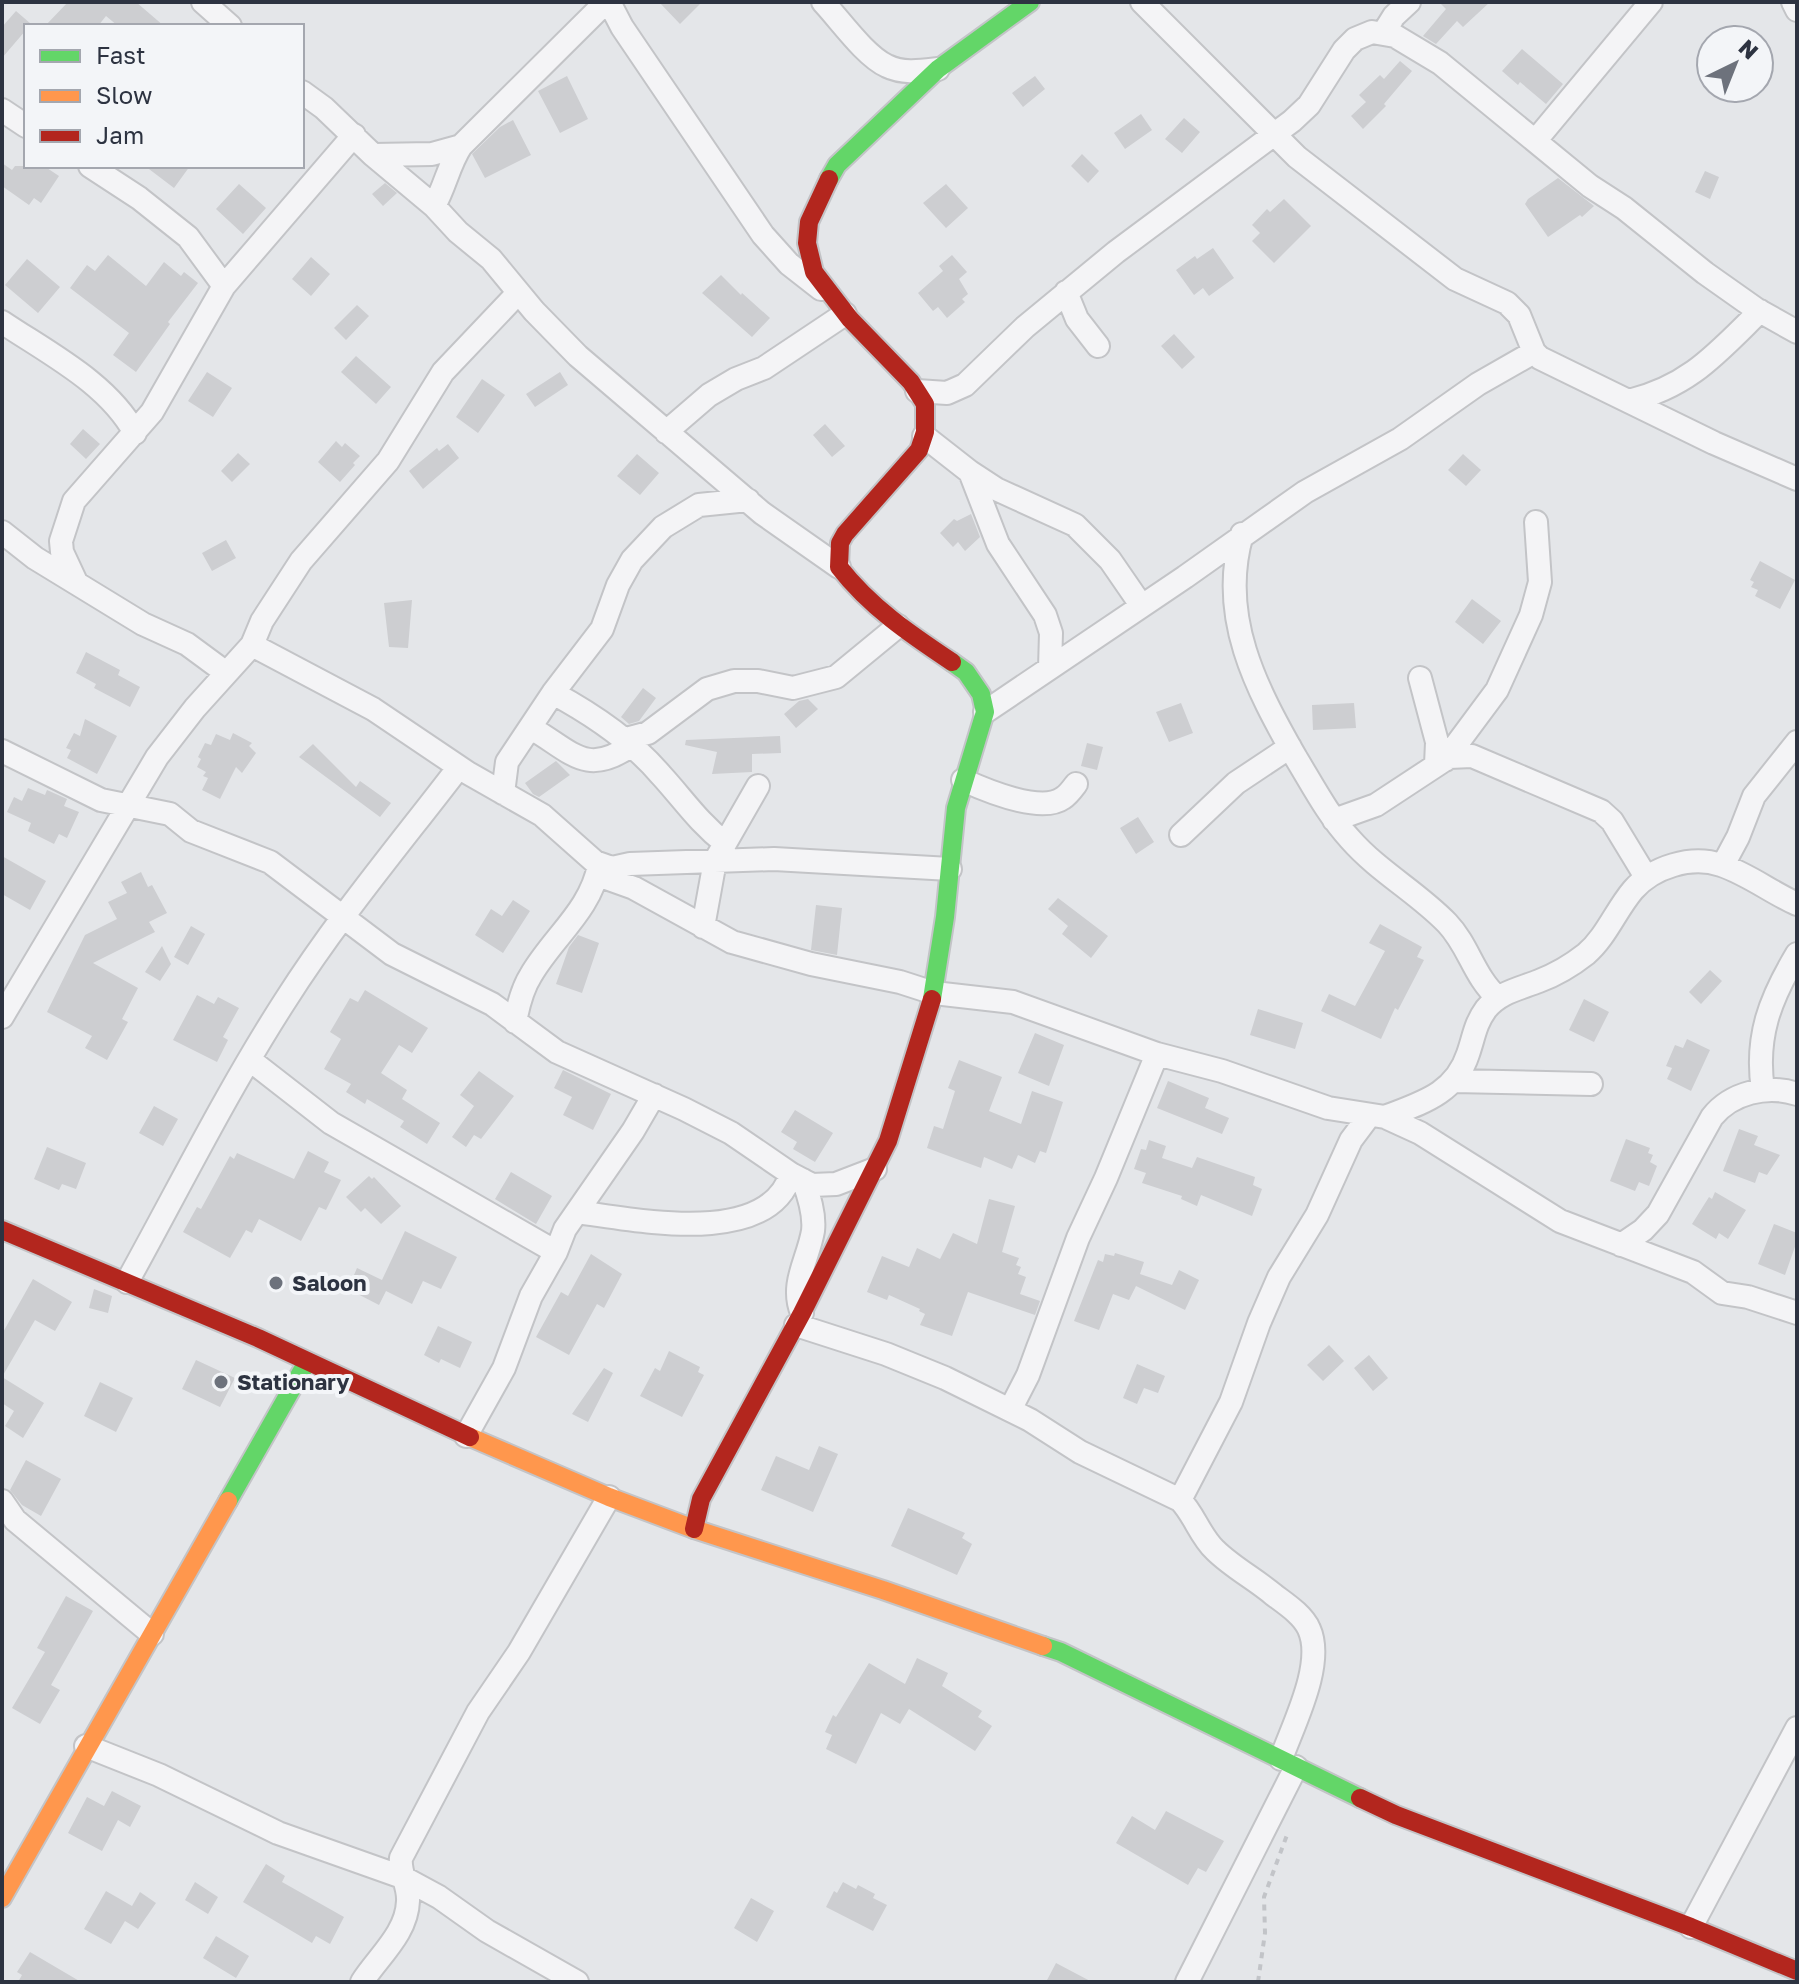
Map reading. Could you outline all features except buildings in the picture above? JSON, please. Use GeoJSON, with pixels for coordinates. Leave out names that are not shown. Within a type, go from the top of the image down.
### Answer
{"type":"FeatureCollection","features":[{"type":"Feature","properties":{"kind":"street"},"geometry":{"type":"LineString","coordinates":[[203,2],[228,24]]}},
{"type":"Feature","properties":{"kind":"street"},"geometry":{"type":"LineString","coordinates":[[823,2],[888,67],[913,72],[938,69]]}},
{"type":"Feature","properties":{"kind":"street"},"geometry":{"type":"LineString","coordinates":[[839,567],[840,543],[845,534],[919,450],[924,436],[925,404],[911,382],[845,314],[814,272],[807,243],[809,222],[837,165],[938,69],[1030,2]]}},
{"type":"Feature","properties":{"kind":"street"},"geometry":{"type":"LineString","coordinates":[[1142,2],[1272,134],[1347,198],[1425,253],[1455,279],[1507,303],[1519,315],[1534,352],[1548,362],[1727,449],[1797,479]]}},
{"type":"Feature","properties":{"kind":"street"},"geometry":{"type":"LineString","coordinates":[[1384,32],[1394,16],[1409,2]]}},
{"type":"Feature","properties":{"kind":"street"},"geometry":{"type":"LineString","coordinates":[[1536,140],[1651,2]]}},
{"type":"Feature","properties":{"kind":"street"},"geometry":{"type":"LineString","coordinates":[[1793,2],[1797,10]]}},
{"type":"Feature","properties":{"kind":"street"},"geometry":{"type":"LineString","coordinates":[[434,206],[461,146],[604,3],[763,235],[789,264],[830,296]]}},
{"type":"Feature","properties":{"kind":"street"},"geometry":{"type":"LineString","coordinates":[[917,391],[947,393],[958,390],[1066,292],[1146,228],[1292,121],[1309,105],[1344,50],[1355,39],[1364,34],[1384,32],[1415,45],[1440,63],[1590,186],[1624,208],[1705,273],[1797,332]]}},
{"type":"Feature","properties":{"kind":"street"},"geometry":{"type":"LineString","coordinates":[[304,94],[491,259],[518,293],[578,356],[748,500],[839,567],[870,603],[898,626],[966,672],[981,694],[985,712],[980,736],[956,808],[934,993],[906,1090],[875,1169],[799,1319],[701,1499],[694,1529]]}},
{"type":"Feature","properties":{"kind":"street"},"geometry":{"type":"LineString","coordinates":[[2,110],[24,125]]}},
{"type":"Feature","properties":{"kind":"street"},"geometry":{"type":"LineString","coordinates":[[76,582],[62,552],[61,541],[67,517],[83,488],[135,433],[163,394],[224,286],[354,135]]}},
{"type":"Feature","properties":{"kind":"street"},"geometry":{"type":"LineString","coordinates":[[373,155],[432,154],[461,146]]}},
{"type":"Feature","properties":{"kind":"street"},"geometry":{"type":"LineString","coordinates":[[93,168],[139,198],[188,237],[224,286]]}},
{"type":"Feature","properties":{"kind":"street"},"geometry":{"type":"LineString","coordinates":[[1066,292],[1077,319],[1098,346]]}},
{"type":"Feature","properties":{"kind":"street"},"geometry":{"type":"LineString","coordinates":[[2,1017],[157,757],[225,672],[252,645],[262,621],[301,561],[388,461],[443,372],[518,293]]}},
{"type":"Feature","properties":{"kind":"street"},"geometry":{"type":"LineString","coordinates":[[1629,401],[1681,382],[1726,345],[1760,311]]}},
{"type":"Feature","properties":{"kind":"street"},"geometry":{"type":"LineString","coordinates":[[666,432],[709,395],[736,379],[764,368],[845,314]]}},
{"type":"Feature","properties":{"kind":"street"},"geometry":{"type":"LineString","coordinates":[[2,322],[104,393],[125,415],[135,433]]}},
{"type":"Feature","properties":{"kind":"street"},"geometry":{"type":"LineString","coordinates":[[985,712],[1305,492],[1400,439],[1478,384],[1534,352]]}},
{"type":"Feature","properties":{"kind":"street"},"geometry":{"type":"LineString","coordinates":[[924,436],[996,489],[1075,525],[1110,560],[1141,605]]}},
{"type":"Feature","properties":{"kind":"street"},"geometry":{"type":"LineString","coordinates":[[694,455],[702,476],[694,508]]}},
{"type":"Feature","properties":{"kind":"street"},"geometry":{"type":"LineString","coordinates":[[970,472],[998,544],[1045,615],[1051,633],[1050,668]]}},
{"type":"Feature","properties":{"kind":"street"},"geometry":{"type":"LineString","coordinates":[[503,793],[507,762],[553,693],[602,629],[618,585],[632,560],[663,527],[694,508],[721,501],[748,500]]}},
{"type":"Feature","properties":{"kind":"street"},"geometry":{"type":"LineString","coordinates":[[1440,762],[1497,690],[1531,615],[1540,582],[1536,522]]}},
{"type":"Feature","properties":{"kind":"street"},"geometry":{"type":"LineString","coordinates":[[2,532],[35,558],[143,624],[187,644],[225,672]]}},
{"type":"Feature","properties":{"kind":"street"},"geometry":{"type":"LineString","coordinates":[[1242,534],[1234,561],[1233,591],[1237,622],[1263,696],[1290,747],[1334,820],[1371,861],[1446,922],[1462,942],[1487,989],[1498,998]]}},
{"type":"Feature","properties":{"kind":"street"},"geometry":{"type":"LineString","coordinates":[[531,728],[575,756],[591,761],[613,758],[626,743],[648,733],[707,689],[734,681],[758,681],[793,688],[836,677],[898,626]]}},
{"type":"Feature","properties":{"kind":"street"},"geometry":{"type":"LineString","coordinates":[[252,645],[373,709],[464,770],[542,815],[606,878],[634,888],[732,942],[934,993],[1013,1002],[1157,1054],[1222,1071],[1328,1108],[1377,1117],[1420,1133],[1560,1221],[1693,1272],[1722,1293],[1748,1297],[1797,1313]]}},
{"type":"Feature","properties":{"kind":"street"},"geometry":{"type":"LineString","coordinates":[[1420,678],[1440,762]]}},
{"type":"Feature","properties":{"kind":"street"},"geometry":{"type":"LineString","coordinates":[[553,693],[585,710],[660,773],[705,828],[720,852]]}},
{"type":"Feature","properties":{"kind":"street"},"geometry":{"type":"LineString","coordinates":[[1723,865],[1754,796],[1797,742]]}},
{"type":"Feature","properties":{"kind":"street"},"geometry":{"type":"LineString","coordinates":[[1181,835],[1236,783],[1290,747]]}},
{"type":"Feature","properties":{"kind":"street"},"geometry":{"type":"LineString","coordinates":[[2,751],[80,791],[126,807],[170,814],[191,831],[270,862],[392,954],[492,1004],[557,1052],[731,1133],[812,1185],[836,1184],[875,1169]]}},
{"type":"Feature","properties":{"kind":"street"},"geometry":{"type":"LineString","coordinates":[[1334,820],[1376,805],[1440,762],[1459,755],[1480,759],[1601,811],[1612,821],[1646,877]]}},
{"type":"Feature","properties":{"kind":"street"},"geometry":{"type":"LineString","coordinates":[[127,1282],[285,1000],[342,918],[464,770],[507,762]]}},
{"type":"Feature","properties":{"kind":"street"},"geometry":{"type":"LineString","coordinates":[[963,780],[1019,800],[1040,803],[1052,803],[1063,798],[1076,784]]}},
{"type":"Feature","properties":{"kind":"street"},"geometry":{"type":"LineString","coordinates":[[703,927],[720,852],[758,786]]}},
{"type":"Feature","properties":{"kind":"street"},"geometry":{"type":"LineString","coordinates":[[598,871],[720,852],[950,869]]}},
{"type":"Feature","properties":{"kind":"street"},"geometry":{"type":"LineString","coordinates":[[1180,1500],[1231,1402],[1277,1281],[1317,1215],[1351,1140],[1377,1117],[1434,1098],[1454,1081],[1469,1053],[1479,1019],[1498,998],[1558,972],[1587,953],[1634,889],[1646,877],[1672,865],[1697,861],[1723,865],[1797,904]]}},
{"type":"Feature","properties":{"kind":"street"},"geometry":{"type":"LineString","coordinates":[[515,1022],[529,977],[578,912],[598,871]]}},
{"type":"Feature","properties":{"kind":"street"},"geometry":{"type":"LineString","coordinates":[[1763,1090],[1760,1067],[1762,1040],[1770,1002],[1797,954]]}},
{"type":"Feature","properties":{"kind":"street"},"geometry":{"type":"LineString","coordinates":[[1010,1410],[1028,1375],[1078,1238],[1157,1054]]}},
{"type":"Feature","properties":{"kind":"street"},"geometry":{"type":"LineString","coordinates":[[250,1060],[331,1123],[556,1252]]}},
{"type":"Feature","properties":{"kind":"street"},"geometry":{"type":"LineString","coordinates":[[1454,1081],[1591,1084]]}},
{"type":"Feature","properties":{"kind":"street"},"geometry":{"type":"LineString","coordinates":[[1621,1245],[1643,1230],[1658,1214],[1721,1105],[1729,1099],[1763,1090],[1797,1094]]}},
{"type":"Feature","properties":{"kind":"street"},"geometry":{"type":"LineString","coordinates":[[466,1436],[504,1368],[531,1296],[565,1229],[633,1131],[654,1095]]}},
{"type":"Feature","properties":{"kind":"street"},"geometry":{"type":"LineString","coordinates":[[577,1212],[675,1225],[737,1220],[783,1193],[797,1177]]}},
{"type":"Feature","properties":{"kind":"street"},"geometry":{"type":"LineString","coordinates":[[797,1177],[812,1209],[813,1230],[797,1284],[799,1319]]}},
{"type":"Feature","properties":{"kind":"street"},"geometry":{"type":"LineString","coordinates":[[2,1230],[127,1282],[466,1436],[609,1497],[694,1529],[1061,1652],[1396,1815],[1691,1927],[1797,1971]]}},
{"type":"Feature","properties":{"kind":"street"},"geometry":{"type":"LineString","coordinates":[[799,1319],[930,1372],[1010,1410],[1080,1452],[1180,1500],[1191,1511],[1213,1549],[1283,1602],[1309,1630],[1314,1658],[1309,1683],[1271,1815],[1187,1982]]}},
{"type":"Feature","properties":{"kind":"street"},"geometry":{"type":"LineString","coordinates":[[2,1898],[307,1362]]}},
{"type":"Feature","properties":{"kind":"street"},"geometry":{"type":"LineString","coordinates":[[362,1982],[399,1932],[407,1915],[408,1890],[402,1877],[401,1858],[478,1712],[533,1630],[609,1497]]}},
{"type":"Feature","properties":{"kind":"street"},"geometry":{"type":"LineString","coordinates":[[2,1501],[15,1520],[152,1634]]}},
{"type":"Feature","properties":{"kind":"street"},"geometry":{"type":"LineString","coordinates":[[1691,1927],[1797,1728]]}},
{"type":"Feature","properties":{"kind":"street"},"geometry":{"type":"LineString","coordinates":[[86,1746],[159,1775],[278,1833],[402,1877],[439,1897],[498,1938],[577,1982]]}},
{"type":"Feature","properties":{"kind":"path"},"geometry":{"type":"LineString","coordinates":[[1258,1982],[1265,1933],[1264,1897],[1287,1835],[1271,1815]]}},
{"type":"Feature","properties":{"kind":"traffic: fast"},"geometry":{"type":"LineString","coordinates":[[829,179],[837,165],[938,69],[1030,2]]}},
{"type":"Feature","properties":{"kind":"traffic: fast"},"geometry":{"type":"LineString","coordinates":[[932,999],[945,917],[956,808],[985,712],[981,694],[966,672],[952,662]]}},
{"type":"Feature","properties":{"kind":"traffic: fast"},"geometry":{"type":"LineString","coordinates":[[228,1501],[307,1362]]}},
{"type":"Feature","properties":{"kind":"traffic: fast"},"geometry":{"type":"LineString","coordinates":[[1043,1646],[1360,1798]]}},
{"type":"Feature","properties":{"kind":"traffic: slow"},"geometry":{"type":"LineString","coordinates":[[470,1437],[609,1497],[694,1529],[1043,1646]]}},
{"type":"Feature","properties":{"kind":"traffic: slow"},"geometry":{"type":"LineString","coordinates":[[2,1898],[228,1501]]}},
{"type":"Feature","properties":{"kind":"traffic: jam"},"geometry":{"type":"LineString","coordinates":[[829,179],[809,222],[807,243],[814,272],[850,319],[911,382],[925,404],[925,432],[919,450],[845,534],[840,543],[839,567],[877,607],[952,662]]}},
{"type":"Feature","properties":{"kind":"traffic: jam"},"geometry":{"type":"LineString","coordinates":[[694,1529],[701,1499],[802,1313],[888,1141],[932,999]]}},
{"type":"Feature","properties":{"kind":"traffic: jam"},"geometry":{"type":"LineString","coordinates":[[2,1230],[258,1338],[470,1437]]}},
{"type":"Feature","properties":{"kind":"traffic: jam"},"geometry":{"type":"LineString","coordinates":[[1360,1798],[1396,1815],[1691,1927],[1797,1971]]}},
{"type":"Feature","properties":{"kind":"place","name":"Saloon"},"geometry":{"type":"Point","coordinates":[276,1283]}},
{"type":"Feature","properties":{"kind":"place","name":"Stationary"},"geometry":{"type":"Point","coordinates":[221,1382]}}]}
